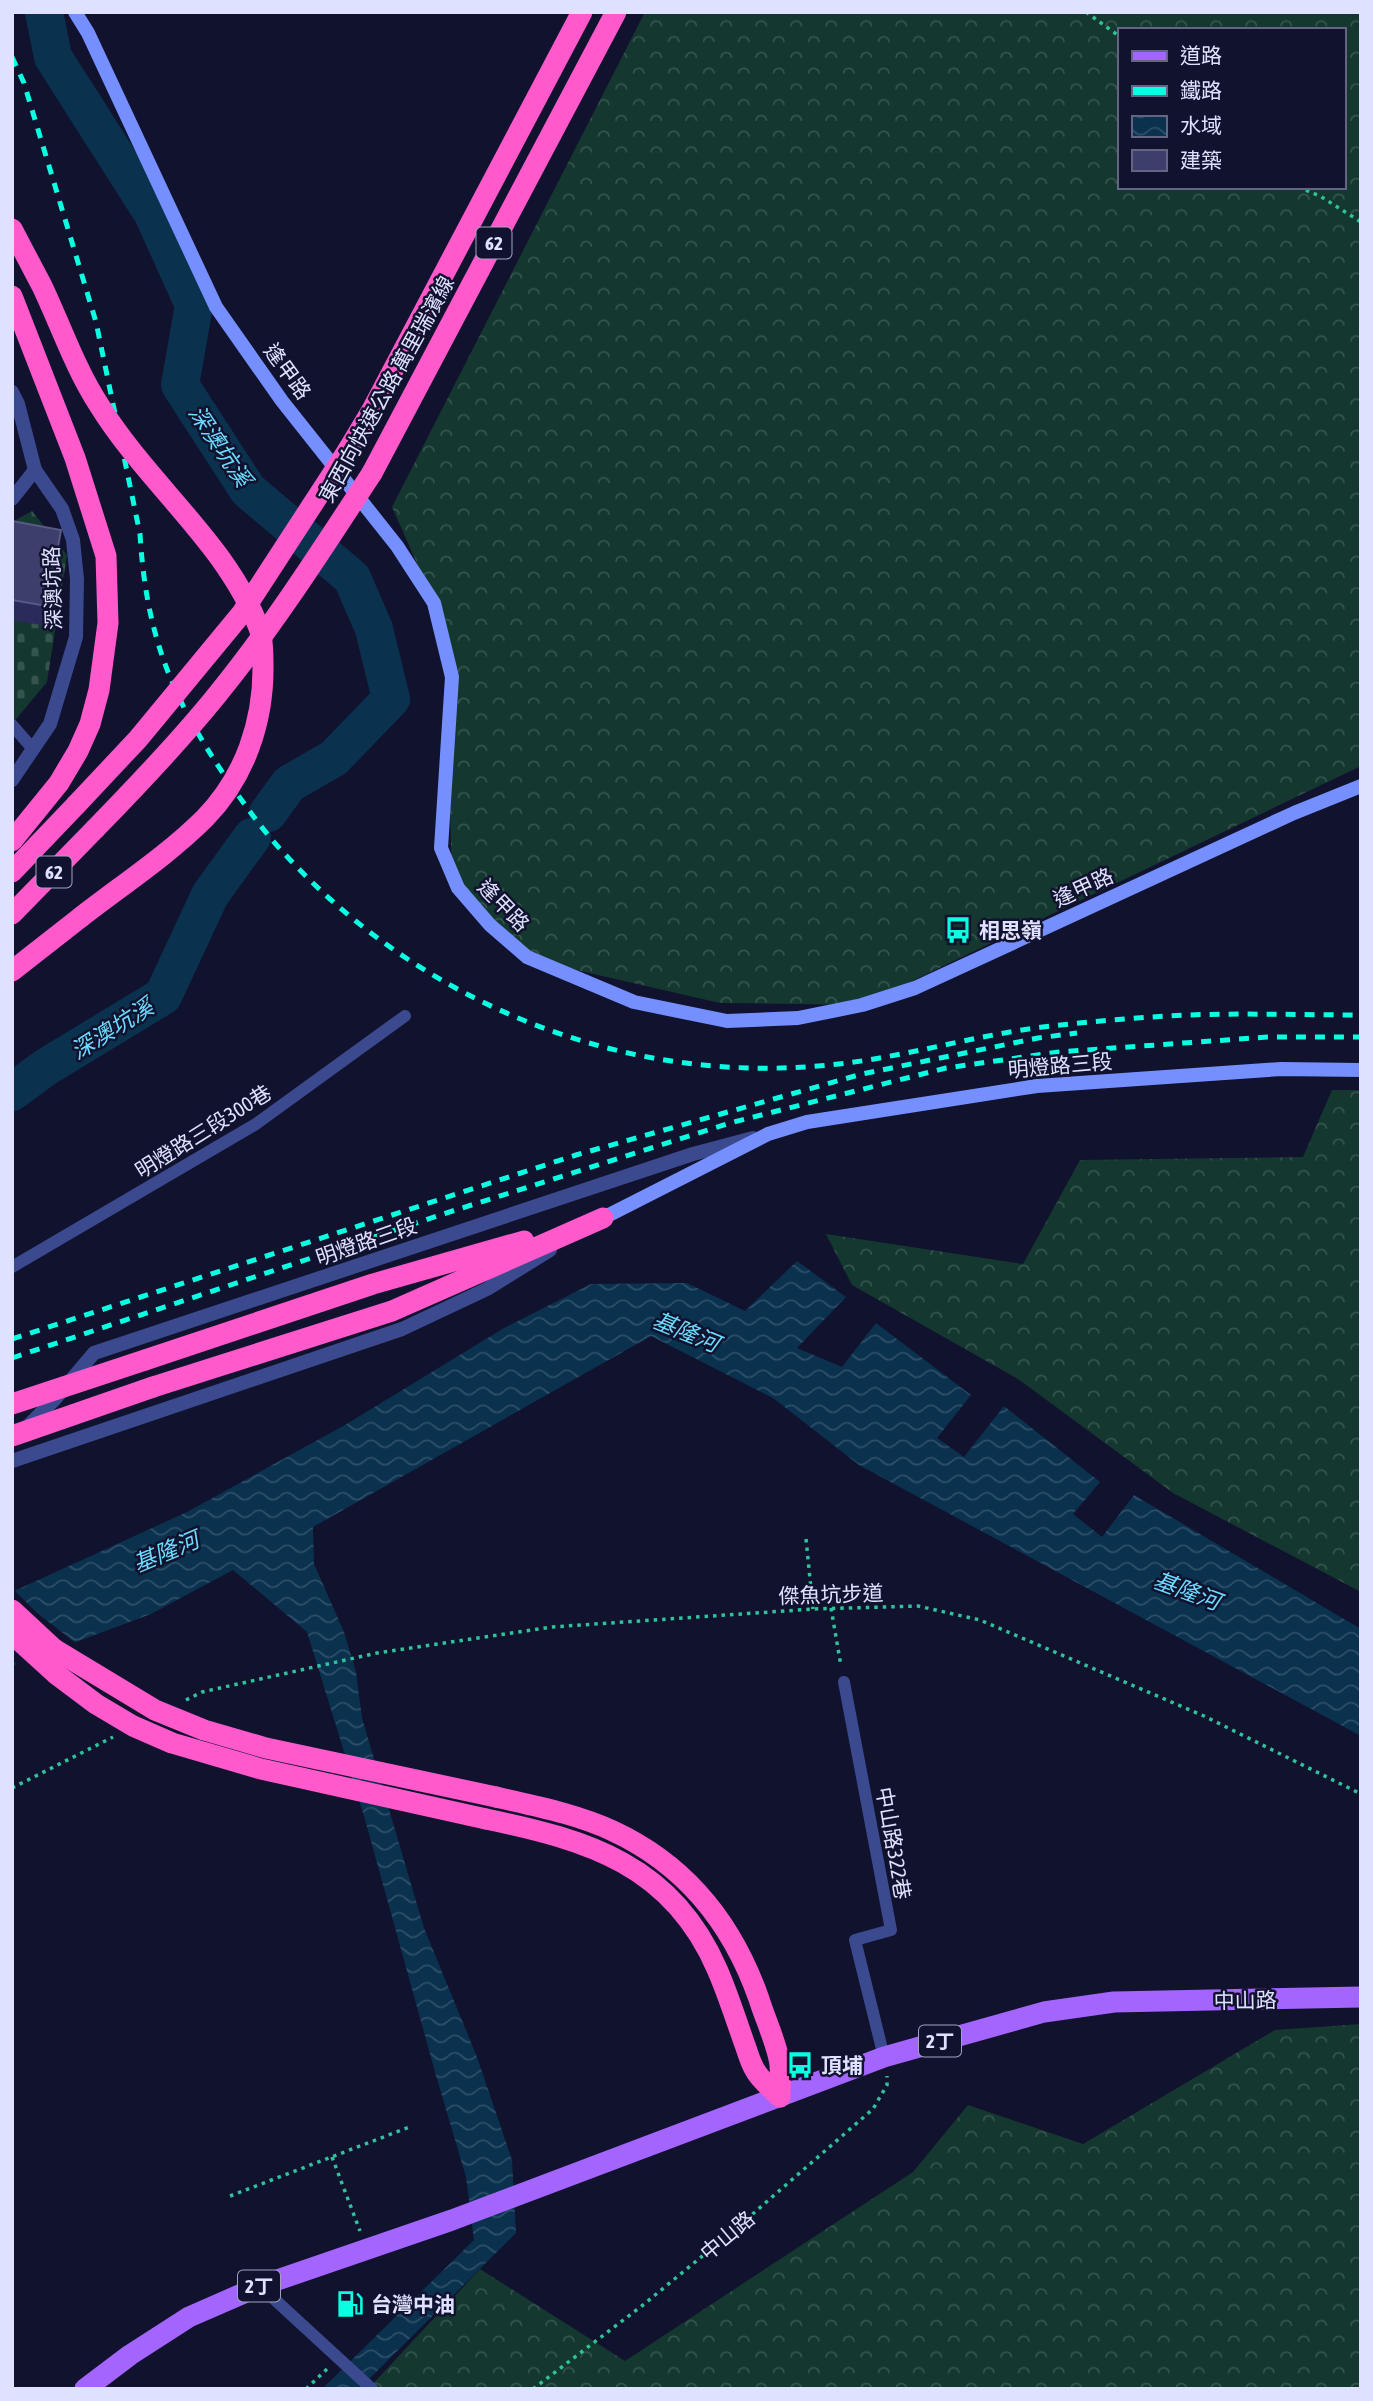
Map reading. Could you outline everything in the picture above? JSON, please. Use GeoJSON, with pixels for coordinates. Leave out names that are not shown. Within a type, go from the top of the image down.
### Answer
{"type":"FeatureCollection","features":[{"type":"Feature","properties":{"kind":"highway","name":"東西向快速公路 萬里瑞濱線"},"geometry":{"type":"LineString","coordinates":[[12,872],[138,739],[242,613],[372,410],[582,12]]}},
{"type":"Feature","properties":{"kind":"highway","name":"東西向快速公路 萬里瑞濱線"},"geometry":{"type":"LineString","coordinates":[[12,914],[146,776],[217,695],[273,621],[372,473],[616,12]]}},
{"type":"Feature","properties":{"kind":"highway"},"geometry":{"type":"LineString","coordinates":[[12,229],[99,406],[149,473],[204,537],[241,590],[260,629],[263,656],[263,693],[254,734],[230,789],[183,838],[12,971]]}},
{"type":"Feature","properties":{"kind":"highway"},"geometry":{"type":"LineString","coordinates":[[12,296],[75,458],[106,556],[108,623],[99,690],[90,724],[59,783],[12,841]]}},
{"type":"Feature","properties":{"kind":"highway"},"geometry":{"type":"LineString","coordinates":[[12,1404],[373,1284],[603,1218]]}},
{"type":"Feature","properties":{"kind":"highway"},"geometry":{"type":"LineString","coordinates":[[12,1436],[153,1387],[392,1311],[603,1218]]}},
{"type":"Feature","properties":{"kind":"highway"},"geometry":{"type":"LineString","coordinates":[[12,1609],[54,1649],[155,1710],[204,1730],[266,1748],[562,1813],[613,1830],[651,1852],[710,1905],[734,1942],[753,1982],[780,2063],[780,2097]]}},
{"type":"Feature","properties":{"kind":"highway"},"geometry":{"type":"LineString","coordinates":[[12,1634],[56,1674],[96,1704],[133,1726],[173,1743],[261,1769],[537,1829],[584,1844],[625,1863],[662,1889],[692,1926],[716,1968],[755,2071],[780,2097]]}},
{"type":"Feature","properties":{"kind":"main road","name":"逢甲路"},"geometry":{"type":"LineString","coordinates":[[75,12],[88,33],[216,307],[282,401],[397,546],[434,603],[452,677],[441,848],[458,888],[490,925],[527,957],[634,1002],[727,1021],[798,1018],[862,1005],[915,988],[1294,813],[1361,786]]}},
{"type":"Feature","properties":{"kind":"main road","name":"明燈路三段"},"geometry":{"type":"LineString","coordinates":[[603,1218],[768,1135],[807,1122],[1037,1087],[1281,1069],[1361,1070]]}},
{"type":"Feature","properties":{"kind":"main road","name":"中山路"},"geometry":{"type":"LineString","coordinates":[[367,2249],[452,2220],[884,2057],[1044,2012],[1114,2002],[1361,1997]]}},
{"type":"Feature","properties":{"kind":"main road","name":"2丁"},"geometry":{"type":"LineString","coordinates":[[85,2389],[130,2355],[189,2318],[260,2286],[367,2249]]}},
{"type":"Feature","properties":{"kind":"street","name":"深澳坑路"},"geometry":{"type":"LineString","coordinates":[[12,393],[18,404],[35,470],[62,509],[73,540],[77,579],[76,637],[50,724],[12,780]]}},
{"type":"Feature","properties":{"kind":"street"},"geometry":{"type":"LineString","coordinates":[[12,499],[35,470]]}},
{"type":"Feature","properties":{"kind":"street","name":"明燈路三段"},"geometry":{"type":"LineString","coordinates":[[12,1442],[55,1399],[94,1353],[693,1154],[768,1135]]}},
{"type":"Feature","properties":{"kind":"street","name":"明燈路三段"},"geometry":{"type":"LineString","coordinates":[[12,1461],[402,1329],[487,1289],[603,1218]]}},
{"type":"Feature","properties":{"kind":"street"},"geometry":{"type":"LineString","coordinates":[[55,1399],[46,1417],[49,1426],[75,1439]]}},
{"type":"Feature","properties":{"kind":"lane"},"geometry":{"type":"LineString","coordinates":[[12,724],[33,749]]}},
{"type":"Feature","properties":{"kind":"lane","name":"明燈路三段300巷"},"geometry":{"type":"LineString","coordinates":[[12,1267],[256,1124],[405,1016]]}},
{"type":"Feature","properties":{"kind":"lane","name":"中山路322巷"},"geometry":{"type":"LineString","coordinates":[[844,1682],[891,1930],[855,1940],[884,2057]]}},
{"type":"Feature","properties":{"kind":"lane"},"geometry":{"type":"LineString","coordinates":[[260,2286],[372,2389]]}},
{"type":"Feature","properties":{"kind":"path"},"geometry":{"type":"LineString","coordinates":[[1086,12],[1118,35]]}},
{"type":"Feature","properties":{"kind":"path"},"geometry":{"type":"LineString","coordinates":[[1303,189],[1320,196],[1361,222]]}},
{"type":"Feature","properties":{"kind":"path"},"geometry":{"type":"LineString","coordinates":[[806,1539],[813,1609]]}},
{"type":"Feature","properties":{"kind":"path","name":"傑魚坑步道"},"geometry":{"type":"LineString","coordinates":[[269,1678],[377,1653],[552,1627],[813,1609],[918,1606],[980,1620],[1204,1716],[1361,1794]]}},
{"type":"Feature","properties":{"kind":"path"},"geometry":{"type":"LineString","coordinates":[[831,1608],[844,1682]]}},
{"type":"Feature","properties":{"kind":"path","name":"中山路"},"geometry":{"type":"LineString","coordinates":[[533,2389],[643,2305],[873,2109],[887,2085],[884,2057]]}},
{"type":"Feature","properties":{"kind":"path"},"geometry":{"type":"LineString","coordinates":[[230,2196],[412,2126]]}},
{"type":"Feature","properties":{"kind":"path"},"geometry":{"type":"LineString","coordinates":[[332,2157],[367,2249]]}},
{"type":"Feature","properties":{"kind":"path"},"geometry":{"type":"LineString","coordinates":[[306,2389],[338,2358]]}},
{"type":"Feature","properties":{"kind":"green space"},"geometry":{"type":"Polygon","coordinates":[[[645,12],[1361,12],[1361,766],[862,1005],[720,1003],[537,961],[452,886],[446,629],[392,507],[645,12]]]}},
{"type":"Feature","properties":{"kind":"green space"},"geometry":{"type":"Polygon","coordinates":[[[32,511],[67,555],[47,682],[12,724],[12,522],[32,511]]]}},
{"type":"Feature","properties":{"kind":"green space"},"geometry":{"type":"Polygon","coordinates":[[[1332,1090],[1361,1090],[1361,1592],[1173,1493],[1018,1379],[852,1285],[826,1234],[1023,1264],[1080,1160],[1303,1157],[1332,1090]]]}},
{"type":"Feature","properties":{"kind":"green space"},"geometry":{"type":"Polygon","coordinates":[[[1361,2024],[1361,2389],[368,2389],[480,2269],[625,2361],[913,2172],[968,2105],[1083,2144],[1275,2030],[1361,2024]]]}},
{"type":"Feature","properties":{"kind":"water","name":"基隆河"},"geometry":{"type":"Polygon","coordinates":[[[797,1261],[846,1297],[797,1348],[842,1367],[876,1323],[971,1395],[937,1438],[964,1457],[1004,1406],[1100,1482],[1073,1514],[1102,1537],[1134,1495],[1361,1629],[1361,1736],[859,1465],[773,1398],[651,1336],[313,1527],[314,1564],[344,1632],[356,1672],[362,1718],[424,1928],[477,2057],[512,2160],[516,2233],[359,2389],[322,2389],[474,2240],[466,2177],[364,1816],[307,1632],[233,1570],[151,1614],[12,1666],[12,1592],[187,1512],[345,1425],[504,1328],[591,1284],[687,1283],[745,1311],[797,1261]]]}},
{"type":"Feature","properties":{"kind":"pier"},"geometry":{"type":"Polygon","coordinates":[[[12,1588],[36,1612],[78,1645],[20,1667],[12,1660],[12,1588]]]}},
{"type":"Feature","properties":{"kind":"building"},"geometry":{"type":"Polygon","coordinates":[[[12,521],[61,530],[47,606],[12,600],[12,521]]]}},
{"type":"Feature","properties":{"kind":"waterway","name":"深澳坑溪"},"geometry":{"type":"LineString","coordinates":[[44,12],[53,57],[153,214],[194,305],[180,385],[248,490],[352,578],[374,629],[391,699],[334,758],[289,784],[268,813]]}},
{"type":"Feature","properties":{"kind":"waterway","name":"深澳坑溪"},"geometry":{"type":"LineString","coordinates":[[12,1092],[46,1067],[163,996],[210,895],[252,837]]}},
{"type":"Feature","properties":{"kind":"railway"},"geometry":{"type":"LineString","coordinates":[[12,57],[24,83],[96,322],[140,534],[148,603],[155,634],[176,692],[207,749],[246,807],[274,842],[336,905],[396,952],[461,991],[530,1023],[602,1047],[676,1062],[752,1068],[857,1062],[996,1034],[1120,1019],[1209,1014],[1361,1015]]}},
{"type":"Feature","properties":{"kind":"railway"},"geometry":{"type":"LineString","coordinates":[[12,1339],[576,1155],[862,1074],[1038,1038],[1077,1033]]}},
{"type":"Feature","properties":{"kind":"railway"},"geometry":{"type":"LineString","coordinates":[[12,1358],[443,1214],[730,1123],[946,1068],[1059,1052],[1267,1037],[1361,1037]]}},
{"type":"Feature","properties":{"kind":"place","name":"相思嶺"},"geometry":{"type":"Point","coordinates":[958,930]}},
{"type":"Feature","properties":{"kind":"place","name":"頂埔"},"geometry":{"type":"Point","coordinates":[800,2065]}},
{"type":"Feature","properties":{"kind":"place","name":"台灣中油"},"geometry":{"type":"Point","coordinates":[350,2304]}}]}
